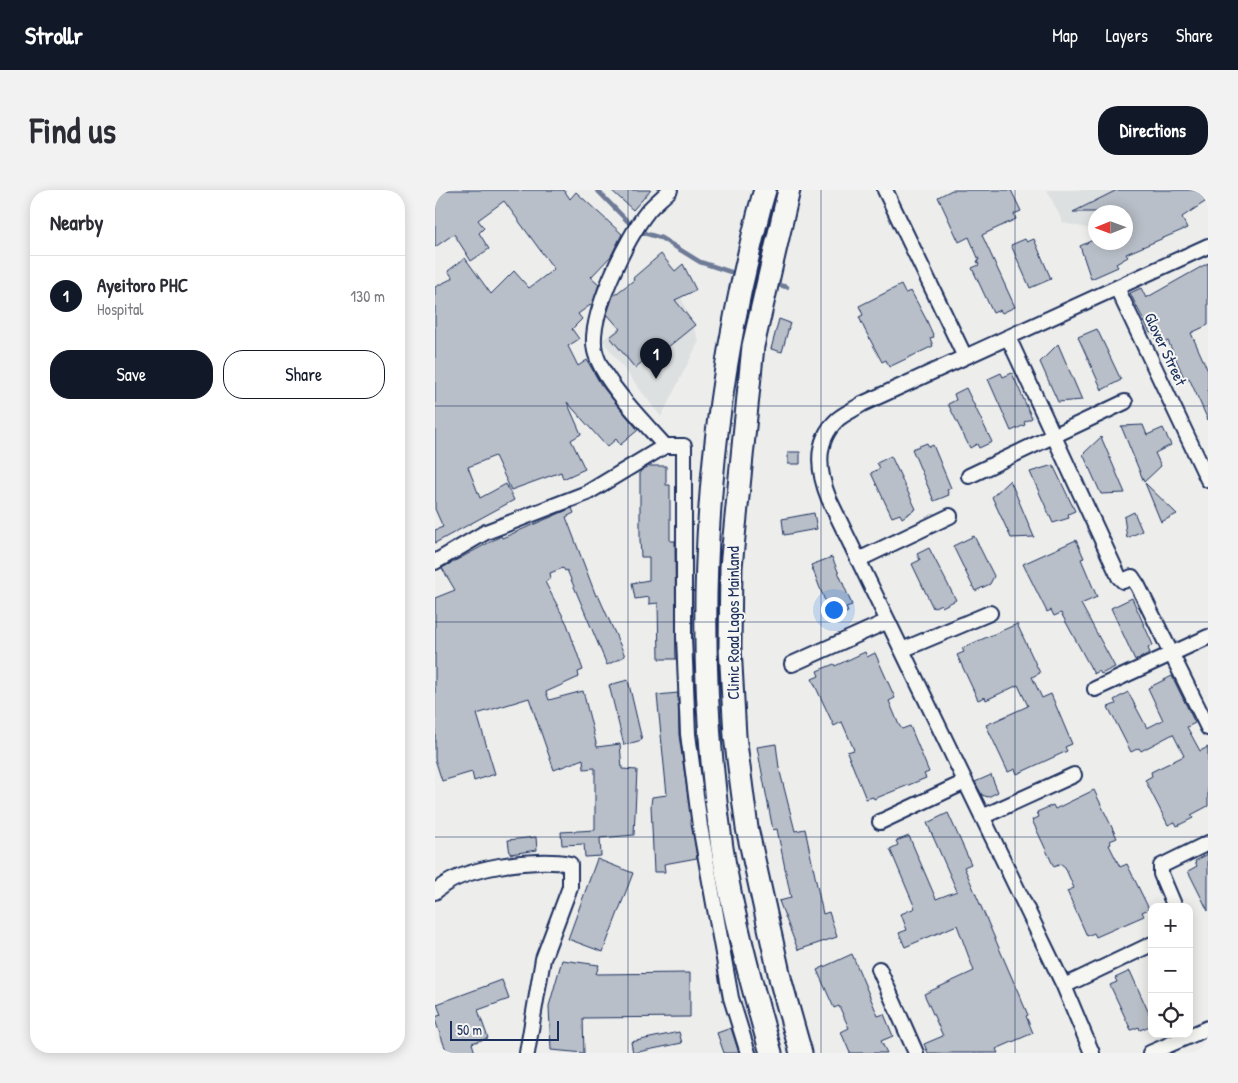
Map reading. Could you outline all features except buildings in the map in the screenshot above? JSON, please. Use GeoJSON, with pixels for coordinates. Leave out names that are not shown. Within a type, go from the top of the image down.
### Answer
{"type":"FeatureCollection","features":[{"type":"Feature","properties":{"kind":"main road","name":"Clinic Road Lagos Mainland"},"geometry":{"type":"LineString","coordinates":[[765,190],[758,212],[730,342],[719,406],[707,554],[705,625],[708,702],[723,850],[754,994],[771,1053]]}},
{"type":"Feature","properties":{"kind":"main road","name":"Clinic Road Lagos Mainland"},"geometry":{"type":"LineString","coordinates":[[789,190],[753,346],[731,567],[730,647],[735,736],[747,828],[762,903],[801,1053]]}},
{"type":"Feature","properties":{"kind":"street"},"geometry":{"type":"LineString","coordinates":[[665,446],[609,381],[595,352],[595,325],[601,305],[631,236],[649,211],[670,190]]}},
{"type":"Feature","properties":{"kind":"street"},"geometry":{"type":"LineString","coordinates":[[885,190],[965,357]]}},
{"type":"Feature","properties":{"kind":"street"},"geometry":{"type":"LineString","coordinates":[[1092,1053],[1064,986],[858,560],[822,481],[821,449],[827,433],[839,418],[862,404],[1208,246]]}},
{"type":"Feature","properties":{"kind":"street","name":"Glover Street"},"geometry":{"type":"LineString","coordinates":[[1117,288],[1208,480]]}},
{"type":"Feature","properties":{"kind":"street"},"geometry":{"type":"LineString","coordinates":[[1008,337],[1119,577],[1123,581],[1132,577],[1138,586],[1170,655],[1208,728]]}},
{"type":"Feature","properties":{"kind":"street"},"geometry":{"type":"LineString","coordinates":[[969,476],[1125,402]]}},
{"type":"Feature","properties":{"kind":"street"},"geometry":{"type":"LineString","coordinates":[[435,562],[485,532],[587,493],[665,446],[684,446],[684,637],[688,734],[700,826],[729,989],[748,1053]]}},
{"type":"Feature","properties":{"kind":"street"},"geometry":{"type":"LineString","coordinates":[[858,560],[950,516]]}},
{"type":"Feature","properties":{"kind":"street"},"geometry":{"type":"LineString","coordinates":[[902,650],[990,613]]}},
{"type":"Feature","properties":{"kind":"street"},"geometry":{"type":"LineString","coordinates":[[792,664],[888,621]]}},
{"type":"Feature","properties":{"kind":"street"},"geometry":{"type":"LineString","coordinates":[[1095,689],[1208,637]]}},
{"type":"Feature","properties":{"kind":"street"},"geometry":{"type":"LineString","coordinates":[[982,817],[1074,776]]}},
{"type":"Feature","properties":{"kind":"street"},"geometry":{"type":"LineString","coordinates":[[880,822],[965,782]]}},
{"type":"Feature","properties":{"kind":"street"},"geometry":{"type":"LineString","coordinates":[[1173,903],[1161,874],[1161,866],[1208,843]]}},
{"type":"Feature","properties":{"kind":"street"},"geometry":{"type":"LineString","coordinates":[[435,892],[457,877],[471,872],[555,861],[570,864],[570,888],[543,959],[527,1053]]}},
{"type":"Feature","properties":{"kind":"street"},"geometry":{"type":"LineString","coordinates":[[1064,986],[1148,946]]}},
{"type":"Feature","properties":{"kind":"street"},"geometry":{"type":"LineString","coordinates":[[879,969],[916,1053]]}},
{"type":"Feature","properties":{"kind":"street"},"geometry":{"type":"LineString","coordinates":[[1150,1053],[1208,1028]]}},
{"type":"Feature","properties":{"kind":"shaded area"},"geometry":{"type":"Polygon","coordinates":[[[1047,190],[1191,190],[1133,209],[1133,205],[1088,205],[1088,228],[1063,223],[1047,190]]]}},
{"type":"Feature","properties":{"kind":"shaded area"},"geometry":{"type":"Polygon","coordinates":[[[677,287],[699,341],[661,417],[602,340],[677,287]]]}},
{"type":"Feature","properties":{"kind":"waterway"},"geometry":{"type":"LineString","coordinates":[[597,190],[637,231],[661,238],[700,262],[737,274]]}},
{"type":"Feature","properties":{"kind":"waterway"},"geometry":{"type":"LineString","coordinates":[[774,284],[787,287]]}},
{"type":"Feature","properties":{"kind":"place","name":"Ayeitoro PHC"},"geometry":{"type":"Point","coordinates":[656,379]}}]}
